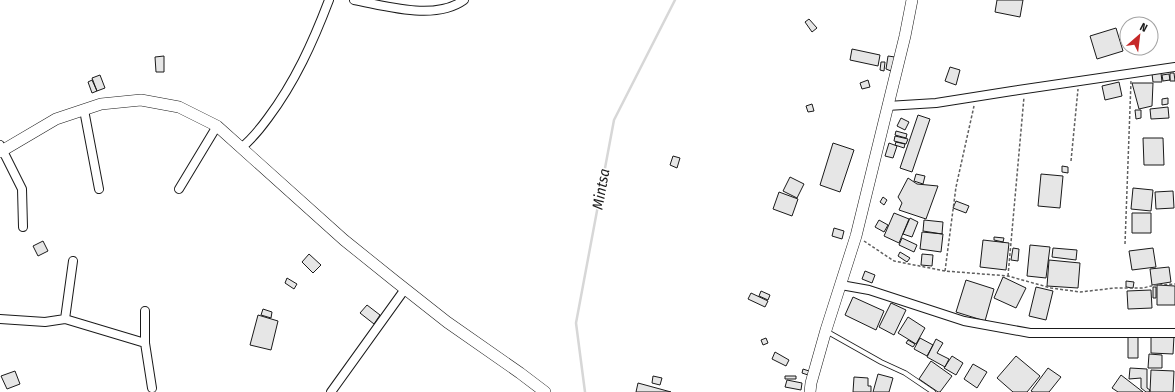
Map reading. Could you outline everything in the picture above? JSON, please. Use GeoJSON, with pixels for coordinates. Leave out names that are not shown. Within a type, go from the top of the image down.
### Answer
{"type":"FeatureCollection","features":[{"type":"Feature","properties":{"kind":"street"},"geometry":{"type":"LineString","coordinates":[[242,148],[252,139],[278,105],[295,77],[329,0]]}},
{"type":"Feature","properties":{"kind":"street"},"geometry":{"type":"LineString","coordinates":[[354,0],[422,11],[445,10],[464,0]]}},
{"type":"Feature","properties":{"kind":"street"},"geometry":{"type":"LineString","coordinates":[[810,392],[811,383],[826,330],[856,236],[905,36],[912,0]]}},
{"type":"Feature","properties":{"kind":"street"},"geometry":{"type":"LineString","coordinates":[[887,106],[936,103],[1175,67]]}},
{"type":"Feature","properties":{"kind":"street"},"geometry":{"type":"LineString","coordinates":[[23,227],[22,189],[1,149],[56,119],[101,104],[141,100],[179,107],[216,126],[344,240],[404,289],[447,322],[545,392]]}},
{"type":"Feature","properties":{"kind":"street"},"geometry":{"type":"LineString","coordinates":[[84,110],[99,189]]}},
{"type":"Feature","properties":{"kind":"street"},"geometry":{"type":"LineString","coordinates":[[179,189],[216,126]]}},
{"type":"Feature","properties":{"kind":"street"},"geometry":{"type":"LineString","coordinates":[[65,320],[73,261]]}},
{"type":"Feature","properties":{"kind":"street"},"geometry":{"type":"LineString","coordinates":[[841,285],[869,290],[964,320],[1030,333],[1175,333]]}},
{"type":"Feature","properties":{"kind":"street"},"geometry":{"type":"LineString","coordinates":[[331,392],[404,289]]}},
{"type":"Feature","properties":{"kind":"street"},"geometry":{"type":"LineString","coordinates":[[144,311],[145,343],[152,388]]}},
{"type":"Feature","properties":{"kind":"street"},"geometry":{"type":"LineString","coordinates":[[0,319],[45,322],[65,320],[145,343]]}},
{"type":"Feature","properties":{"kind":"lane"},"geometry":{"type":"LineString","coordinates":[[826,330],[874,359],[906,373],[933,392]]}},
{"type":"Feature","properties":{"kind":"path"},"geometry":{"type":"LineString","coordinates":[[1124,244],[1132,73]]}},
{"type":"Feature","properties":{"kind":"path"},"geometry":{"type":"LineString","coordinates":[[1071,161],[1079,81]]}},
{"type":"Feature","properties":{"kind":"path"},"geometry":{"type":"LineString","coordinates":[[1008,276],[1024,89]]}},
{"type":"Feature","properties":{"kind":"path"},"geometry":{"type":"LineString","coordinates":[[945,271],[956,187],[976,97]]}},
{"type":"Feature","properties":{"kind":"path"},"geometry":{"type":"LineString","coordinates":[[856,236],[894,261],[945,271],[1008,276],[1050,288],[1080,292],[1115,288],[1143,288],[1155,285],[1175,284]]}},
{"type":"Feature","properties":{"kind":"building"},"geometry":{"type":"Polygon","coordinates":[[[997,0],[1023,0],[1020,17],[995,12],[997,0]]]}},
{"type":"Feature","properties":{"kind":"building"},"geometry":{"type":"Polygon","coordinates":[[[809,19],[817,28],[812,32],[805,22],[809,19]]]}},
{"type":"Feature","properties":{"kind":"building"},"geometry":{"type":"Polygon","coordinates":[[[1116,28],[1119,38],[1119,52],[1097,59],[1090,36],[1116,28]]]}},
{"type":"Feature","properties":{"kind":"building"},"geometry":{"type":"Polygon","coordinates":[[[852,49],[880,55],[878,66],[850,60],[852,49]]]}},
{"type":"Feature","properties":{"kind":"building"},"geometry":{"type":"Polygon","coordinates":[[[164,56],[164,72],[156,72],[155,57],[164,56]]]}},
{"type":"Feature","properties":{"kind":"building"},"geometry":{"type":"Polygon","coordinates":[[[888,56],[895,57],[891,71],[886,69],[888,56]]]}},
{"type":"Feature","properties":{"kind":"building"},"geometry":{"type":"Polygon","coordinates":[[[881,62],[885,62],[884,71],[880,70],[881,62]]]}},
{"type":"Feature","properties":{"kind":"building"},"geometry":{"type":"Polygon","coordinates":[[[950,67],[960,70],[956,85],[945,81],[950,67]]]}},
{"type":"Feature","properties":{"kind":"building"},"geometry":{"type":"Polygon","coordinates":[[[1161,73],[1162,82],[1153,82],[1152,74],[1161,73]]]}},
{"type":"Feature","properties":{"kind":"building"},"geometry":{"type":"Polygon","coordinates":[[[1170,73],[1174,73],[1175,81],[1170,81],[1170,73]]]}},
{"type":"Feature","properties":{"kind":"building"},"geometry":{"type":"Polygon","coordinates":[[[1169,74],[1170,80],[1163,81],[1162,75],[1169,74]]]}},
{"type":"Feature","properties":{"kind":"building"},"geometry":{"type":"Polygon","coordinates":[[[100,75],[105,88],[97,91],[92,78],[100,75]]]}},
{"type":"Feature","properties":{"kind":"building"},"geometry":{"type":"Polygon","coordinates":[[[92,80],[97,91],[92,93],[88,82],[92,80]]]}},
{"type":"Feature","properties":{"kind":"building"},"geometry":{"type":"Polygon","coordinates":[[[868,80],[870,87],[862,89],[860,83],[868,80]]]}},
{"type":"Feature","properties":{"kind":"building"},"geometry":{"type":"Polygon","coordinates":[[[1119,82],[1122,96],[1105,100],[1102,86],[1119,82]]]}},
{"type":"Feature","properties":{"kind":"building"},"geometry":{"type":"Polygon","coordinates":[[[1132,83],[1153,83],[1152,106],[1139,109],[1132,83]]]}},
{"type":"Feature","properties":{"kind":"building"},"geometry":{"type":"Polygon","coordinates":[[[1168,98],[1168,104],[1162,105],[1162,99],[1168,98]]]}},
{"type":"Feature","properties":{"kind":"building"},"geometry":{"type":"Polygon","coordinates":[[[812,104],[814,111],[808,112],[806,106],[812,104]]]}},
{"type":"Feature","properties":{"kind":"building"},"geometry":{"type":"Polygon","coordinates":[[[1168,107],[1169,118],[1151,119],[1150,109],[1168,107]]]}},
{"type":"Feature","properties":{"kind":"building"},"geometry":{"type":"Polygon","coordinates":[[[1135,110],[1141,110],[1141,118],[1136,119],[1135,110]]]}},
{"type":"Feature","properties":{"kind":"building"},"geometry":{"type":"Polygon","coordinates":[[[918,115],[930,119],[912,172],[900,168],[918,115]]]}},
{"type":"Feature","properties":{"kind":"building"},"geometry":{"type":"Polygon","coordinates":[[[901,118],[909,122],[905,130],[897,126],[901,118]]]}},
{"type":"Feature","properties":{"kind":"building"},"geometry":{"type":"Polygon","coordinates":[[[896,131],[907,134],[906,138],[895,135],[896,131]]]}},
{"type":"Feature","properties":{"kind":"building"},"geometry":{"type":"Polygon","coordinates":[[[895,136],[908,139],[906,144],[894,141],[895,136]]]}},
{"type":"Feature","properties":{"kind":"building"},"geometry":{"type":"Polygon","coordinates":[[[1143,138],[1163,138],[1164,165],[1144,165],[1143,138]]]}},
{"type":"Feature","properties":{"kind":"building"},"geometry":{"type":"Polygon","coordinates":[[[896,142],[905,144],[904,148],[895,145],[896,142]]]}},
{"type":"Feature","properties":{"kind":"building"},"geometry":{"type":"Polygon","coordinates":[[[833,143],[854,150],[840,192],[820,185],[833,143]]]}},
{"type":"Feature","properties":{"kind":"building"},"geometry":{"type":"Polygon","coordinates":[[[889,143],[897,146],[893,158],[885,156],[889,143]]]}},
{"type":"Feature","properties":{"kind":"building"},"geometry":{"type":"Polygon","coordinates":[[[673,156],[680,158],[677,168],[670,165],[673,156]]]}},
{"type":"Feature","properties":{"kind":"building"},"geometry":{"type":"Polygon","coordinates":[[[1062,166],[1068,167],[1068,173],[1062,172],[1062,166]]]}},
{"type":"Feature","properties":{"kind":"building"},"geometry":{"type":"Polygon","coordinates":[[[916,174],[925,176],[923,184],[914,181],[916,174]]]}},
{"type":"Feature","properties":{"kind":"building"},"geometry":{"type":"Polygon","coordinates":[[[1041,174],[1063,176],[1060,208],[1038,206],[1041,174]]]}},
{"type":"Feature","properties":{"kind":"building"},"geometry":{"type":"Polygon","coordinates":[[[790,177],[804,184],[797,198],[783,191],[790,177]]]}},
{"type":"Feature","properties":{"kind":"building"},"geometry":{"type":"Polygon","coordinates":[[[908,178],[917,184],[938,186],[926,219],[899,210],[902,203],[898,197],[908,178]]]}},
{"type":"Feature","properties":{"kind":"building"},"geometry":{"type":"Polygon","coordinates":[[[1133,188],[1153,190],[1151,211],[1131,209],[1133,188]]]}},
{"type":"Feature","properties":{"kind":"building"},"geometry":{"type":"Polygon","coordinates":[[[1173,191],[1174,208],[1156,209],[1155,192],[1173,191]]]}},
{"type":"Feature","properties":{"kind":"building"},"geometry":{"type":"Polygon","coordinates":[[[779,192],[798,199],[792,216],[773,209],[779,192]]]}},
{"type":"Feature","properties":{"kind":"building"},"geometry":{"type":"Polygon","coordinates":[[[883,197],[887,200],[884,205],[880,202],[883,197]]]}},
{"type":"Feature","properties":{"kind":"building"},"geometry":{"type":"Polygon","coordinates":[[[956,201],[969,206],[966,213],[953,208],[956,201]]]}},
{"type":"Feature","properties":{"kind":"building"},"geometry":{"type":"Polygon","coordinates":[[[894,213],[909,219],[899,243],[884,236],[894,213]]]}},
{"type":"Feature","properties":{"kind":"building"},"geometry":{"type":"Polygon","coordinates":[[[1132,213],[1151,213],[1151,233],[1132,233],[1132,213]]]}},
{"type":"Feature","properties":{"kind":"building"},"geometry":{"type":"Polygon","coordinates":[[[910,218],[918,222],[912,237],[903,234],[910,218]]]}},
{"type":"Feature","properties":{"kind":"building"},"geometry":{"type":"Polygon","coordinates":[[[879,220],[888,225],[884,232],[875,227],[879,220]]]}},
{"type":"Feature","properties":{"kind":"building"},"geometry":{"type":"Polygon","coordinates":[[[924,220],[943,222],[942,234],[923,231],[924,220]]]}},
{"type":"Feature","properties":{"kind":"building"},"geometry":{"type":"Polygon","coordinates":[[[834,228],[844,231],[842,239],[832,236],[834,228]]]}},
{"type":"Feature","properties":{"kind":"building"},"geometry":{"type":"Polygon","coordinates":[[[922,232],[943,234],[941,252],[920,249],[922,232]]]}},
{"type":"Feature","properties":{"kind":"building"},"geometry":{"type":"Polygon","coordinates":[[[994,237],[1004,238],[1003,242],[994,240],[994,237]]]}},
{"type":"Feature","properties":{"kind":"building"},"geometry":{"type":"Polygon","coordinates":[[[902,238],[917,245],[914,252],[899,245],[902,238]]]}},
{"type":"Feature","properties":{"kind":"building"},"geometry":{"type":"Polygon","coordinates":[[[983,240],[1009,243],[1006,270],[980,267],[983,240]]]}},
{"type":"Feature","properties":{"kind":"building"},"geometry":{"type":"Polygon","coordinates":[[[43,241],[48,251],[38,256],[33,246],[43,241]]]}},
{"type":"Feature","properties":{"kind":"building"},"geometry":{"type":"Polygon","coordinates":[[[1030,245],[1050,247],[1046,278],[1027,276],[1030,245]]]}},
{"type":"Feature","properties":{"kind":"building"},"geometry":{"type":"Polygon","coordinates":[[[1013,248],[1019,249],[1018,261],[1011,260],[1013,248]]]}},
{"type":"Feature","properties":{"kind":"building"},"geometry":{"type":"Polygon","coordinates":[[[1053,248],[1077,250],[1076,260],[1052,257],[1053,248]]]}},
{"type":"Feature","properties":{"kind":"building"},"geometry":{"type":"Polygon","coordinates":[[[1153,248],[1156,267],[1132,270],[1129,251],[1153,248]]]}},
{"type":"Feature","properties":{"kind":"building"},"geometry":{"type":"Polygon","coordinates":[[[900,252],[910,258],[907,262],[898,256],[900,252]]]}},
{"type":"Feature","properties":{"kind":"building"},"geometry":{"type":"Polygon","coordinates":[[[309,254],[321,265],[313,273],[302,262],[309,254]]]}},
{"type":"Feature","properties":{"kind":"building"},"geometry":{"type":"Polygon","coordinates":[[[922,254],[933,255],[932,266],[921,265],[922,254]]]}},
{"type":"Feature","properties":{"kind":"building"},"geometry":{"type":"Polygon","coordinates":[[[1049,260],[1080,263],[1078,288],[1047,286],[1049,260]]]}},
{"type":"Feature","properties":{"kind":"building"},"geometry":{"type":"Polygon","coordinates":[[[1169,267],[1171,282],[1152,285],[1150,269],[1169,267]]]}},
{"type":"Feature","properties":{"kind":"building"},"geometry":{"type":"Polygon","coordinates":[[[865,271],[875,275],[872,283],[862,279],[865,271]]]}},
{"type":"Feature","properties":{"kind":"building"},"geometry":{"type":"Polygon","coordinates":[[[1003,277],[1026,288],[1016,308],[994,298],[1003,277]]]}},
{"type":"Feature","properties":{"kind":"building"},"geometry":{"type":"Polygon","coordinates":[[[287,278],[297,284],[294,289],[285,283],[287,278]]]}},
{"type":"Feature","properties":{"kind":"building"},"geometry":{"type":"Polygon","coordinates":[[[966,280],[994,289],[985,321],[956,312],[966,280]]]}},
{"type":"Feature","properties":{"kind":"building"},"geometry":{"type":"Polygon","coordinates":[[[1126,281],[1134,282],[1133,288],[1126,287],[1126,281]]]}},
{"type":"Feature","properties":{"kind":"building"},"geometry":{"type":"Polygon","coordinates":[[[1157,285],[1175,286],[1175,305],[1157,305],[1157,285]]]}},
{"type":"Feature","properties":{"kind":"building"},"geometry":{"type":"Polygon","coordinates":[[[1036,287],[1053,291],[1046,320],[1029,316],[1036,287]]]}},
{"type":"Feature","properties":{"kind":"building"},"geometry":{"type":"Polygon","coordinates":[[[1153,287],[1156,287],[1156,298],[1153,298],[1153,287]]]}},
{"type":"Feature","properties":{"kind":"building"},"geometry":{"type":"Polygon","coordinates":[[[1151,290],[1152,308],[1128,309],[1127,291],[1151,290]]]}},
{"type":"Feature","properties":{"kind":"building"},"geometry":{"type":"Polygon","coordinates":[[[761,291],[770,295],[768,300],[759,296],[761,291]]]}},
{"type":"Feature","properties":{"kind":"building"},"geometry":{"type":"Polygon","coordinates":[[[751,293],[768,301],[765,307],[748,299],[751,293]]]}},
{"type":"Feature","properties":{"kind":"building"},"geometry":{"type":"Polygon","coordinates":[[[853,297],[884,311],[876,330],[845,315],[853,297]]]}},
{"type":"Feature","properties":{"kind":"building"},"geometry":{"type":"Polygon","coordinates":[[[891,303],[906,310],[894,335],[879,327],[891,303]]]}},
{"type":"Feature","properties":{"kind":"building"},"geometry":{"type":"Polygon","coordinates":[[[367,305],[380,315],[374,324],[360,313],[367,305]]]}},
{"type":"Feature","properties":{"kind":"building"},"geometry":{"type":"Polygon","coordinates":[[[263,309],[272,312],[271,318],[261,315],[263,309]]]}},
{"type":"Feature","properties":{"kind":"building"},"geometry":{"type":"Polygon","coordinates":[[[258,315],[278,321],[271,350],[250,345],[258,315]]]}},
{"type":"Feature","properties":{"kind":"building"},"geometry":{"type":"Polygon","coordinates":[[[908,317],[925,328],[916,344],[898,333],[908,317]]]}},
{"type":"Feature","properties":{"kind":"building"},"geometry":{"type":"Polygon","coordinates":[[[1128,336],[1138,337],[1138,358],[1128,358],[1128,336]]]}},
{"type":"Feature","properties":{"kind":"building"},"geometry":{"type":"Polygon","coordinates":[[[1151,336],[1174,336],[1173,354],[1151,353],[1151,336]]]}},
{"type":"Feature","properties":{"kind":"building"},"geometry":{"type":"Polygon","coordinates":[[[766,338],[768,343],[763,345],[761,340],[766,338]]]}},
{"type":"Feature","properties":{"kind":"building"},"geometry":{"type":"Polygon","coordinates":[[[920,338],[933,345],[927,356],[914,349],[920,338]]]}},
{"type":"Feature","properties":{"kind":"building"},"geometry":{"type":"Polygon","coordinates":[[[936,339],[943,343],[937,353],[949,359],[945,367],[927,357],[936,339]]]}},
{"type":"Feature","properties":{"kind":"building"},"geometry":{"type":"Polygon","coordinates":[[[908,340],[915,344],[913,347],[906,343],[908,340]]]}},
{"type":"Feature","properties":{"kind":"building"},"geometry":{"type":"Polygon","coordinates":[[[775,352],[789,360],[786,366],[772,359],[775,352]]]}},
{"type":"Feature","properties":{"kind":"building"},"geometry":{"type":"Polygon","coordinates":[[[1149,354],[1162,355],[1162,368],[1148,368],[1149,354]]]}},
{"type":"Feature","properties":{"kind":"building"},"geometry":{"type":"Polygon","coordinates":[[[952,356],[963,363],[956,375],[944,368],[952,356]]]}},
{"type":"Feature","properties":{"kind":"building"},"geometry":{"type":"Polygon","coordinates":[[[1016,356],[1040,376],[1027,392],[1013,392],[997,378],[1016,356]]]}},
{"type":"Feature","properties":{"kind":"building"},"geometry":{"type":"Polygon","coordinates":[[[931,361],[952,376],[940,392],[919,379],[931,361]]]}},
{"type":"Feature","properties":{"kind":"building"},"geometry":{"type":"Polygon","coordinates":[[[973,364],[987,372],[977,388],[964,379],[973,364]]]}},
{"type":"Feature","properties":{"kind":"building"},"geometry":{"type":"Polygon","coordinates":[[[1048,368],[1061,377],[1049,392],[1031,391],[1048,368]]]}},
{"type":"Feature","properties":{"kind":"building"},"geometry":{"type":"Polygon","coordinates":[[[1130,368],[1147,369],[1147,388],[1150,390],[1149,392],[1146,392],[1141,388],[1141,378],[1129,379],[1130,368]]]}},
{"type":"Feature","properties":{"kind":"building"},"geometry":{"type":"Polygon","coordinates":[[[803,369],[809,371],[808,375],[802,373],[803,369]]]}},
{"type":"Feature","properties":{"kind":"building"},"geometry":{"type":"Polygon","coordinates":[[[1151,370],[1174,371],[1173,392],[1150,392],[1151,370]]]}},
{"type":"Feature","properties":{"kind":"building"},"geometry":{"type":"Polygon","coordinates":[[[15,371],[20,384],[7,389],[1,376],[15,371]]]}},
{"type":"Feature","properties":{"kind":"building"},"geometry":{"type":"Polygon","coordinates":[[[878,374],[893,378],[889,392],[873,392],[878,374]]]}},
{"type":"Feature","properties":{"kind":"building"},"geometry":{"type":"Polygon","coordinates":[[[1121,375],[1143,392],[1118,392],[1112,388],[1121,375]]]}},
{"type":"Feature","properties":{"kind":"building"},"geometry":{"type":"Polygon","coordinates":[[[653,376],[662,378],[660,385],[652,383],[653,376]]]}},
{"type":"Feature","properties":{"kind":"building"},"geometry":{"type":"Polygon","coordinates":[[[785,376],[796,376],[796,379],[785,379],[785,376]]]}},
{"type":"Feature","properties":{"kind":"building"},"geometry":{"type":"Polygon","coordinates":[[[854,377],[868,378],[868,386],[871,386],[871,392],[853,392],[854,377]]]}},
{"type":"Feature","properties":{"kind":"building"},"geometry":{"type":"Polygon","coordinates":[[[787,380],[802,383],[801,390],[785,387],[787,380]]]}},
{"type":"Feature","properties":{"kind":"building"},"geometry":{"type":"Polygon","coordinates":[[[638,383],[671,392],[636,392],[638,383]]]}},
{"type":"Feature","properties":{"kind":"waterway","name":"Mintsa"},"geometry":{"type":"LineString","coordinates":[[585,392],[576,323],[614,120],[675,0]]}}]}
